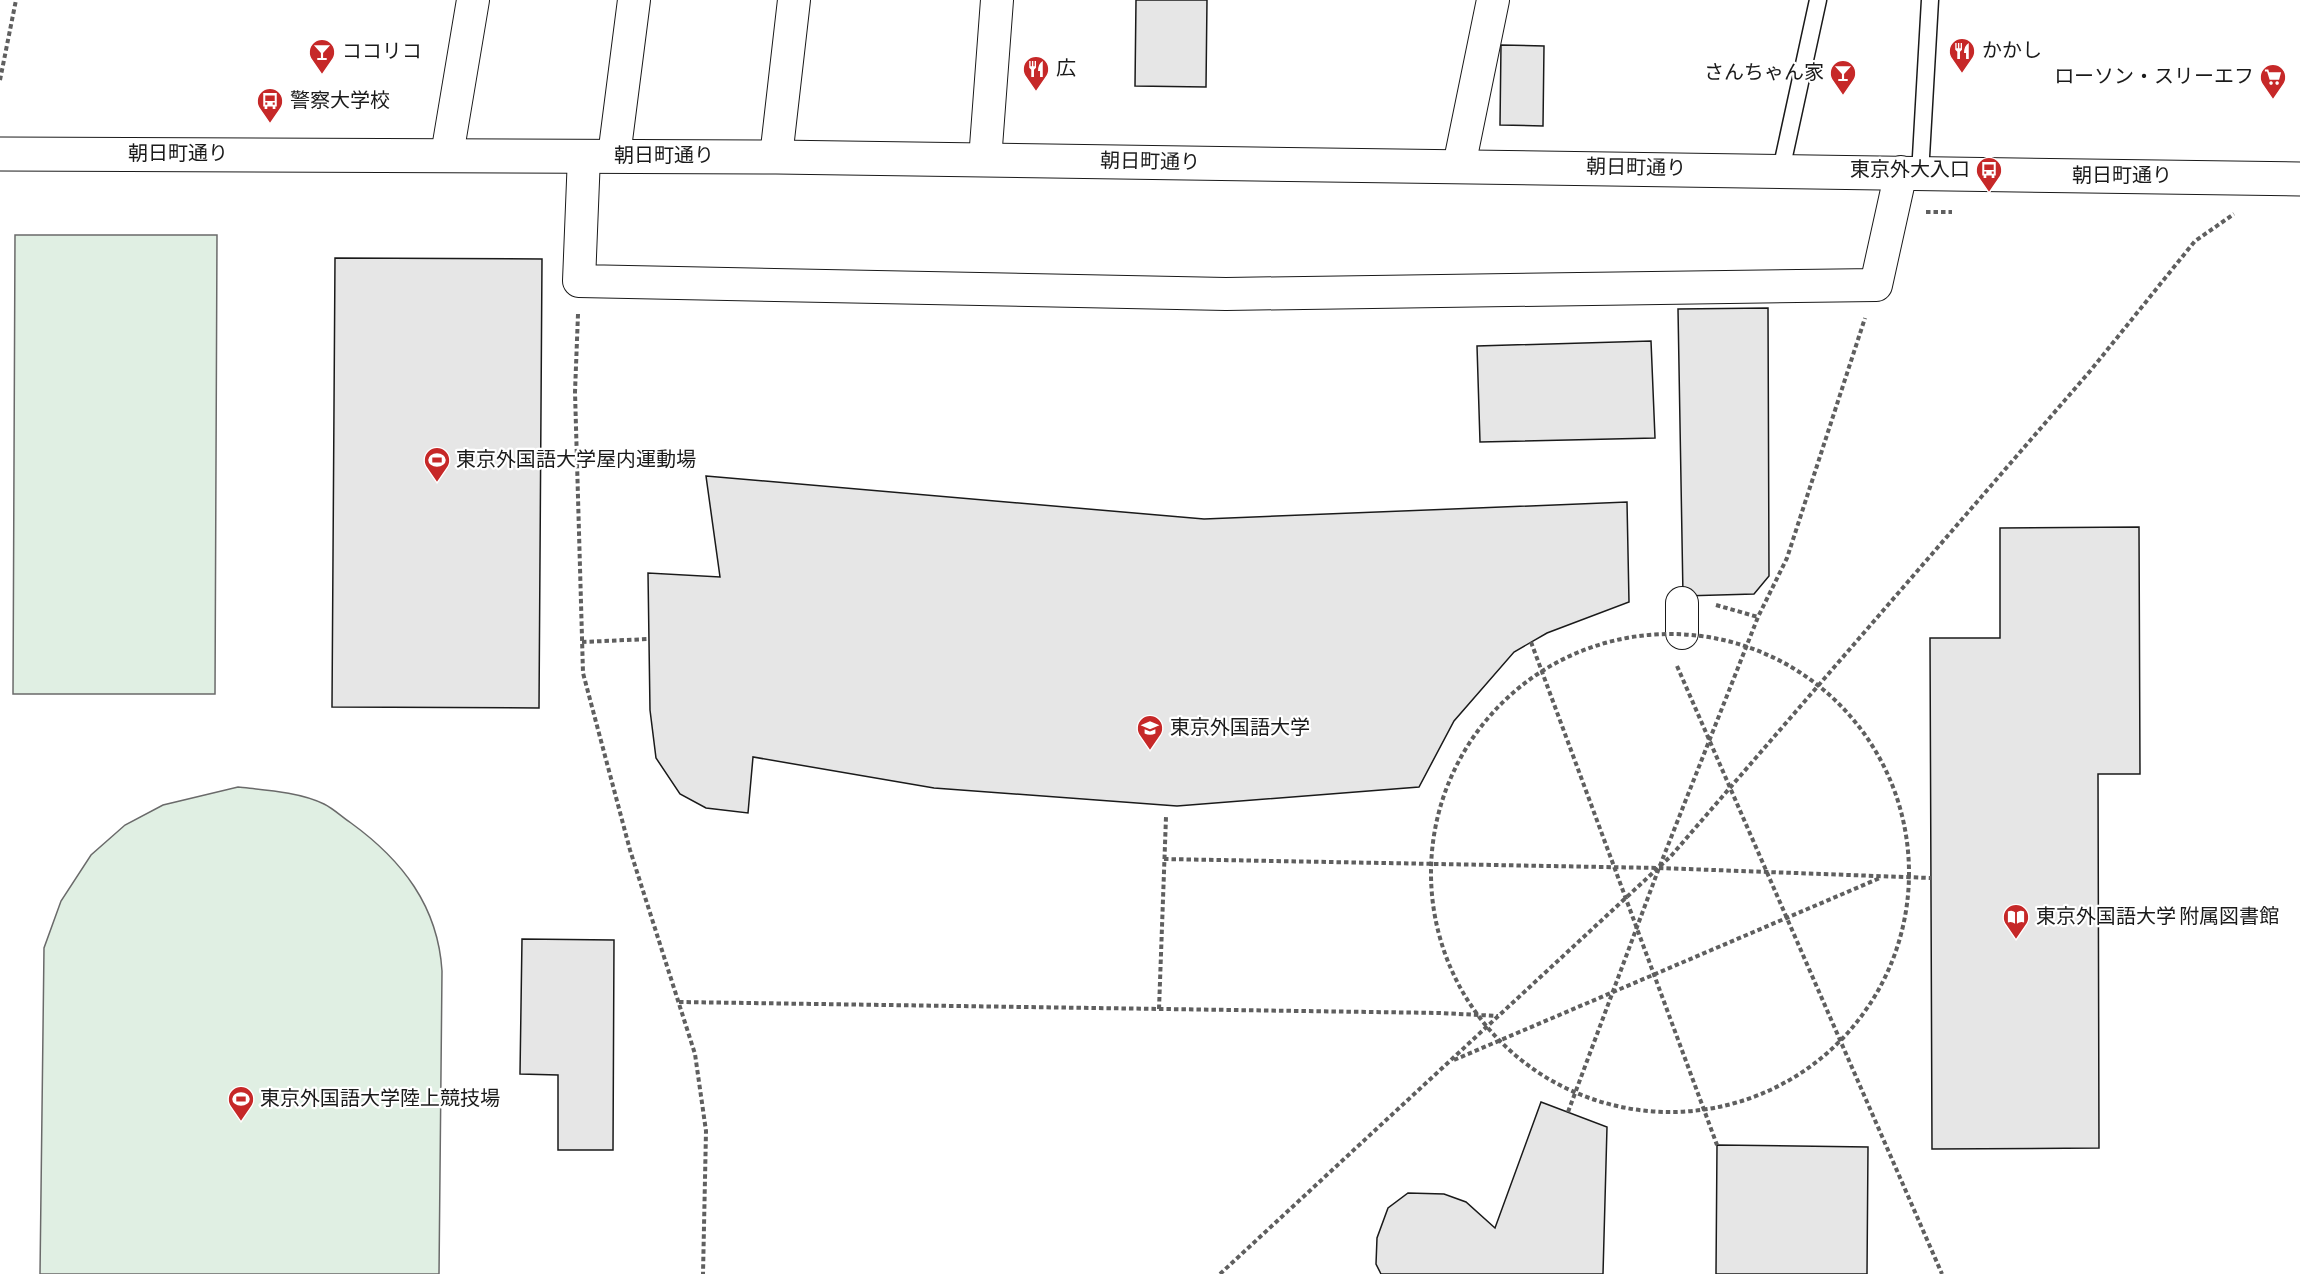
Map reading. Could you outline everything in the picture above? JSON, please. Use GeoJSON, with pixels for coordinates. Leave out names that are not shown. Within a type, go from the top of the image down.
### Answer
{"type":"FeatureCollection","features":[{"type":"Feature","properties":{"kind":"street"},"geometry":{"type":"LineString","coordinates":[[447,155],[473,0]]}},
{"type":"Feature","properties":{"kind":"street"},"geometry":{"type":"LineString","coordinates":[[634,0],[599,156],[579,281],[1226,294],[1876,285],[1910,173]]}},
{"type":"Feature","properties":{"kind":"street"},"geometry":{"type":"LineString","coordinates":[[776,157],[794,0]]}},
{"type":"Feature","properties":{"kind":"street"},"geometry":{"type":"LineString","coordinates":[[985,160],[997,0]]}},
{"type":"Feature","properties":{"kind":"street"},"geometry":{"type":"LineString","coordinates":[[1459,166],[1493,0]]}},
{"type":"Feature","properties":{"kind":"street","name":"朝日町通り"},"geometry":{"type":"LineString","coordinates":[[0,154],[776,157],[2300,179]]}},
{"type":"Feature","properties":{"kind":"lane"},"geometry":{"type":"LineString","coordinates":[[1781,170],[1818,0]]}},
{"type":"Feature","properties":{"kind":"lane"},"geometry":{"type":"LineString","coordinates":[[1910,173],[1930,0]]}},
{"type":"Feature","properties":{"kind":"path"},"geometry":{"type":"LineString","coordinates":[[0,80],[16,0]]}},
{"type":"Feature","properties":{"kind":"path"},"geometry":{"type":"LineString","coordinates":[[1221,1274],[1659,868],[2091,370],[2195,241],[2237,212]]}},
{"type":"Feature","properties":{"kind":"path"},"geometry":{"type":"LineString","coordinates":[[579,281],[575,392],[583,673],[630,850],[695,1054],[706,1131],[703,1274]]}},
{"type":"Feature","properties":{"kind":"path"},"geometry":{"type":"LineString","coordinates":[[1568,1112],[1709,740],[1758,617],[1787,558],[1876,285]]}},
{"type":"Feature","properties":{"kind":"path"},"geometry":{"type":"LineString","coordinates":[[1673,632],[1722,638],[1762,650],[1798,669],[1830,693],[1858,724],[1880,758],[1897,795],[1907,834],[1910,875],[1906,916],[1895,955],[1878,992],[1855,1026],[1826,1055],[1793,1079],[1757,1097],[1718,1108],[1677,1113],[1637,1111],[1597,1102],[1560,1086],[1526,1064],[1495,1037],[1470,1005],[1451,970],[1438,931],[1432,891],[1432,850],[1439,810],[1453,771],[1473,736],[1506,698],[1529,678],[1564,657],[1602,642],[1642,634],[1673,632],[1707,603],[1758,617]]}},
{"type":"Feature","properties":{"kind":"path"},"geometry":{"type":"LineString","coordinates":[[1673,632],[1709,740],[1942,1274]]}},
{"type":"Feature","properties":{"kind":"path"},"geometry":{"type":"LineString","coordinates":[[582,642],[650,639]]}},
{"type":"Feature","properties":{"kind":"path"},"geometry":{"type":"LineString","coordinates":[[1531,642],[1717,1145]]}},
{"type":"Feature","properties":{"kind":"path"},"geometry":{"type":"LineString","coordinates":[[1159,1009],[1166,817]]}},
{"type":"Feature","properties":{"kind":"path"},"geometry":{"type":"LineString","coordinates":[[1164,859],[1659,868],[1931,878]]}},
{"type":"Feature","properties":{"kind":"path"},"geometry":{"type":"LineString","coordinates":[[1449,1061],[1883,876]]}},
{"type":"Feature","properties":{"kind":"path"},"geometry":{"type":"LineString","coordinates":[[679,1002],[1440,1013],[1498,1016]]}},
{"type":"Feature","properties":{"kind":"green space"},"geometry":{"type":"Polygon","coordinates":[[[15,235],[217,235],[215,694],[13,694],[15,235]]]}},
{"type":"Feature","properties":{"kind":"green space","name":"東京外国語大学陸上競技場"},"geometry":{"type":"Polygon","coordinates":[[[238,787],[293,794],[328,806],[386,853],[414,886],[425,905],[439,947],[442,971],[439,1274],[40,1274],[44,948],[61,901],[91,855],[125,825],[163,805],[238,787]]]}},
{"type":"Feature","properties":{"kind":"building"},"geometry":{"type":"Polygon","coordinates":[[[1136,0],[1207,0],[1206,87],[1135,86],[1136,0]]]}},
{"type":"Feature","properties":{"kind":"building"},"geometry":{"type":"Polygon","coordinates":[[[1501,45],[1544,46],[1543,126],[1500,125],[1501,45]]]}},
{"type":"Feature","properties":{"kind":"building","name":"東京外国語大学屋内運動場"},"geometry":{"type":"Polygon","coordinates":[[[335,258],[542,259],[539,708],[332,707],[335,258]]]}},
{"type":"Feature","properties":{"kind":"building"},"geometry":{"type":"Polygon","coordinates":[[[1768,308],[1769,576],[1754,594],[1683,596],[1678,309],[1768,308]]]}},
{"type":"Feature","properties":{"kind":"building"},"geometry":{"type":"Polygon","coordinates":[[[1651,341],[1655,438],[1480,442],[1477,346],[1651,341]]]}},
{"type":"Feature","properties":{"kind":"building"},"geometry":{"type":"Polygon","coordinates":[[[706,476],[1204,519],[1627,502],[1629,602],[1547,633],[1514,652],[1454,721],[1419,787],[1177,806],[934,788],[753,757],[748,813],[706,808],[680,794],[656,758],[650,710],[648,573],[720,577],[706,476]]]}},
{"type":"Feature","properties":{"kind":"building"},"geometry":{"type":"Polygon","coordinates":[[[2139,527],[2140,774],[2098,774],[2099,1148],[1932,1149],[1930,638],[2000,638],[2000,528],[2139,527]]]}},
{"type":"Feature","properties":{"kind":"building"},"geometry":{"type":"Polygon","coordinates":[[[522,939],[614,940],[613,1150],[558,1150],[558,1075],[520,1074],[522,939]]]}},
{"type":"Feature","properties":{"kind":"building"},"geometry":{"type":"Polygon","coordinates":[[[1541,1102],[1607,1127],[1603,1274],[1381,1274],[1376,1264],[1377,1238],[1388,1208],[1408,1193],[1444,1194],[1466,1202],[1495,1228],[1541,1102]]]}},
{"type":"Feature","properties":{"kind":"building"},"geometry":{"type":"Polygon","coordinates":[[[1717,1145],[1868,1147],[1867,1274],[1716,1274],[1717,1145]]]}},
{"type":"Feature","properties":{"kind":"place","name":"かかし"},"geometry":{"type":"Point","coordinates":[1962,74]}},
{"type":"Feature","properties":{"kind":"place","name":"ココリコ"},"geometry":{"type":"Point","coordinates":[322,75]}},
{"type":"Feature","properties":{"kind":"place","name":"広"},"geometry":{"type":"Point","coordinates":[1036,92]}},
{"type":"Feature","properties":{"kind":"place","name":"さんちゃん家"},"geometry":{"type":"Point","coordinates":[1843,96]}},
{"type":"Feature","properties":{"kind":"place","name":"ローソン・スリーエフ"},"geometry":{"type":"Point","coordinates":[2273,100]}},
{"type":"Feature","properties":{"kind":"place","name":"警察大学校"},"geometry":{"type":"Point","coordinates":[270,124]}},
{"type":"Feature","properties":{"kind":"place","name":"東京外大入口"},"geometry":{"type":"Point","coordinates":[1989,193]}},
{"type":"Feature","properties":{"kind":"place","name":"東京外国語大学屋内運動場"},"geometry":{"type":"Point","coordinates":[437,483]}},
{"type":"Feature","properties":{"kind":"place","name":"東京外国語大学"},"geometry":{"type":"Point","coordinates":[1150,751]}},
{"type":"Feature","properties":{"kind":"place","name":"東京外国語大学 附属図書館"},"geometry":{"type":"Point","coordinates":[2016,940]}},
{"type":"Feature","properties":{"kind":"place","name":"東京外国語大学陸上競技場"},"geometry":{"type":"Point","coordinates":[241,1122]}}]}
